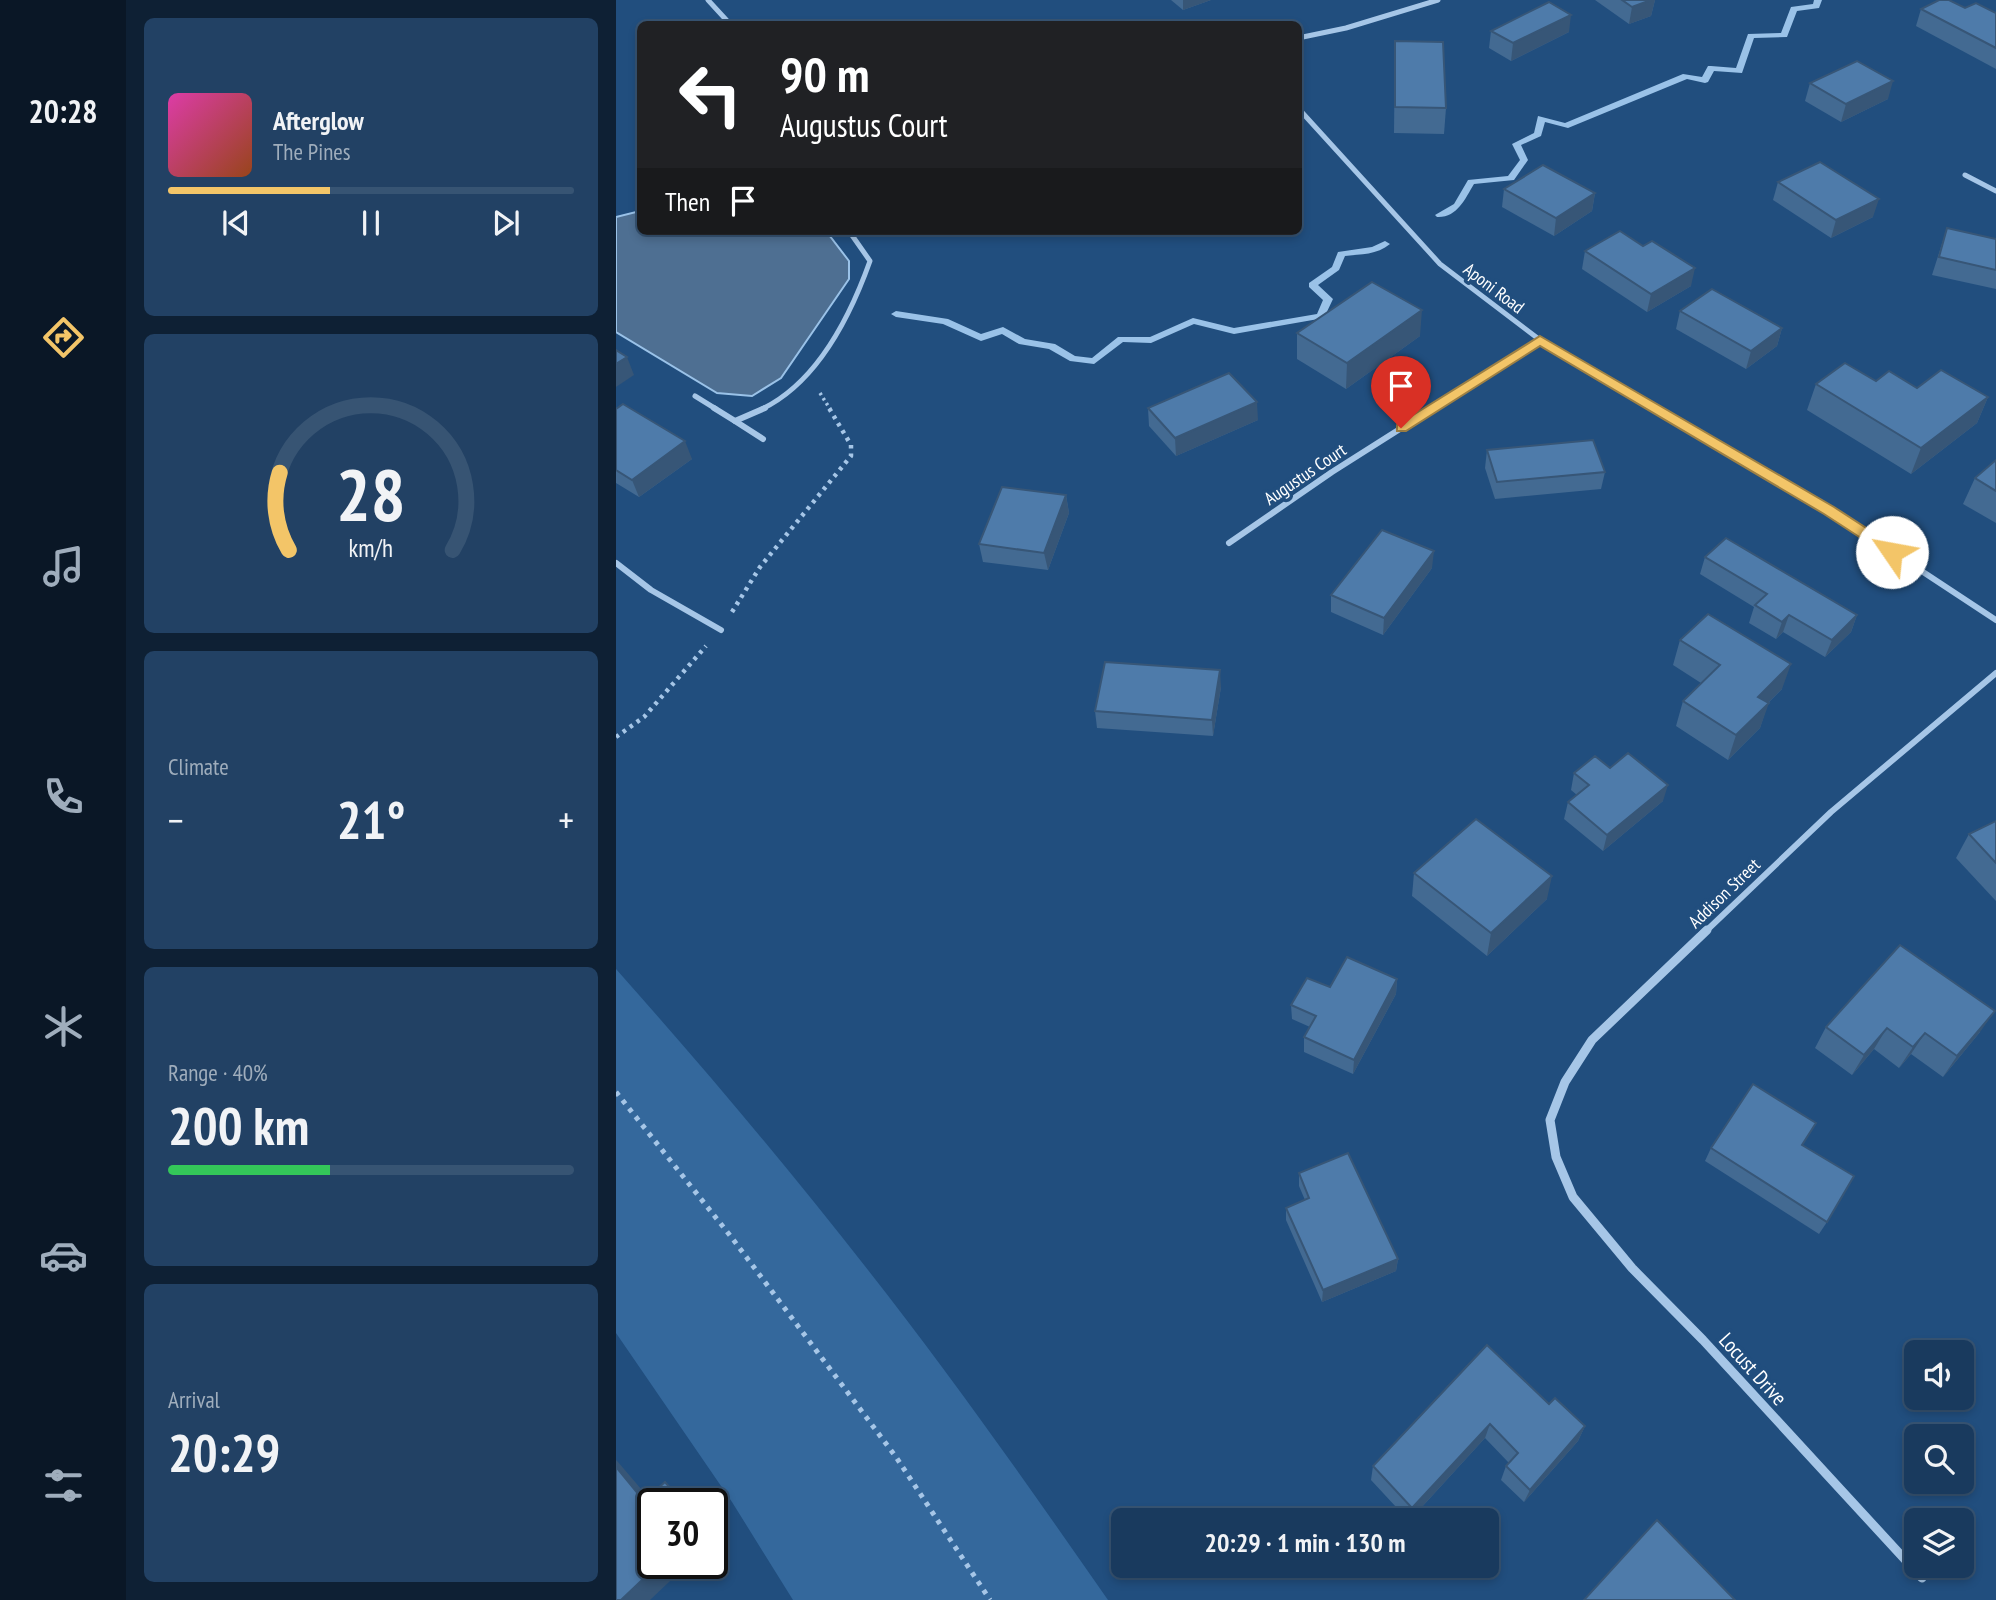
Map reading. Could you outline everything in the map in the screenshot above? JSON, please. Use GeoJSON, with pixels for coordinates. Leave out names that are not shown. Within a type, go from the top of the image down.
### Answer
{"type":"FeatureCollection","features":[{"type":"Feature","properties":{"kind":"street"},"geometry":{"type":"LineString","coordinates":[[708,0],[727,21]]}},
{"type":"Feature","properties":{"kind":"street"},"geometry":{"type":"LineString","coordinates":[[1302,37],[1358,24],[1438,0]]}},
{"type":"Feature","properties":{"kind":"street","name":"Aponi Road"},"geometry":{"type":"LineString","coordinates":[[1302,112],[1440,264],[1540,340],[1829,510],[1996,620]]}},
{"type":"Feature","properties":{"kind":"street"},"geometry":{"type":"LineString","coordinates":[[1965,175],[1996,191]]}},
{"type":"Feature","properties":{"kind":"street"},"geometry":{"type":"LineString","coordinates":[[735,421],[774,403],[812,371],[861,288],[870,261],[852,235]]}},
{"type":"Feature","properties":{"kind":"street","name":"Augustus Court"},"geometry":{"type":"LineString","coordinates":[[1229,543],[1332,472],[1540,340]]}},
{"type":"Feature","properties":{"kind":"street"},"geometry":{"type":"LineString","coordinates":[[695,396],[762,439]]}},
{"type":"Feature","properties":{"kind":"street"},"geometry":{"type":"LineString","coordinates":[[616,563],[651,590],[721,630]]}},
{"type":"Feature","properties":{"kind":"street","name":"Addison Street"},"geometry":{"type":"LineString","coordinates":[[1566,1179],[1556,1157],[1550,1120],[1564,1082],[1592,1041],[1831,812],[1996,673]]}},
{"type":"Feature","properties":{"kind":"street","name":"Locust Drive"},"geometry":{"type":"LineString","coordinates":[[1566,1179],[1573,1198],[1632,1268],[1703,1340],[1904,1557]]}},
{"type":"Feature","properties":{"kind":"path"},"geometry":{"type":"LineString","coordinates":[[616,737],[644,716],[721,630],[760,567],[851,456],[851,445],[831,415],[812,371]]}},
{"type":"Feature","properties":{"kind":"path"},"geometry":{"type":"LineString","coordinates":[[616,1092],[732,1238],[896,1457],[990,1600]]}},
{"type":"Feature","properties":{"kind":"shaded area"},"geometry":{"type":"Polygon","coordinates":[[[637,212],[637,235],[829,235],[849,261],[849,279],[781,378],[752,396],[717,393],[616,332],[616,217],[637,212]]]}},
{"type":"Feature","properties":{"kind":"shaded area"},"geometry":{"type":"Polygon","coordinates":[[[616,969],[744,1117],[868,1270],[960,1392],[1108,1600],[793,1600],[728,1496],[728,1488],[722,1488],[616,1333],[616,969]]]}},
{"type":"Feature","properties":{"kind":"building"},"geometry":{"type":"Polygon","coordinates":[[[1622,0],[1651,0],[1632,7],[1622,0]]]}},
{"type":"Feature","properties":{"kind":"building"},"geometry":{"type":"Polygon","coordinates":[[[1939,0],[1949,0],[1965,8],[1976,3],[1996,13],[1996,48],[1921,9],[1939,0]]]}},
{"type":"Feature","properties":{"kind":"building"},"geometry":{"type":"Polygon","coordinates":[[[1549,2],[1571,15],[1513,43],[1491,31],[1549,2]]]}},
{"type":"Feature","properties":{"kind":"building"},"geometry":{"type":"Polygon","coordinates":[[[1395,41],[1443,42],[1446,108],[1395,107],[1395,41]]]}},
{"type":"Feature","properties":{"kind":"building"},"geometry":{"type":"Polygon","coordinates":[[[1857,61],[1893,81],[1846,104],[1810,83],[1857,61]]]}},
{"type":"Feature","properties":{"kind":"building"},"geometry":{"type":"Polygon","coordinates":[[[1820,162],[1879,199],[1836,220],[1778,182],[1820,162]]]}},
{"type":"Feature","properties":{"kind":"building"},"geometry":{"type":"Polygon","coordinates":[[[1543,165],[1595,193],[1556,218],[1504,189],[1543,165]]]}},
{"type":"Feature","properties":{"kind":"building"},"geometry":{"type":"Polygon","coordinates":[[[1947,228],[1996,239],[1996,270],[1939,257],[1947,228]]]}},
{"type":"Feature","properties":{"kind":"building"},"geometry":{"type":"Polygon","coordinates":[[[1620,231],[1643,246],[1652,241],[1695,268],[1651,294],[1585,251],[1620,231]]]}},
{"type":"Feature","properties":{"kind":"building"},"geometry":{"type":"Polygon","coordinates":[[[1372,282],[1422,310],[1347,363],[1297,333],[1372,282]]]}},
{"type":"Feature","properties":{"kind":"building"},"geometry":{"type":"Polygon","coordinates":[[[1712,289],[1782,328],[1751,351],[1680,311],[1712,289]]]}},
{"type":"Feature","properties":{"kind":"building"},"geometry":{"type":"Polygon","coordinates":[[[616,350],[627,357],[616,364],[616,350]]]}},
{"type":"Feature","properties":{"kind":"building"},"geometry":{"type":"Polygon","coordinates":[[[1845,363],[1876,381],[1889,371],[1917,388],[1941,370],[1988,397],[1921,448],[1816,384],[1845,363]]]}},
{"type":"Feature","properties":{"kind":"building"},"geometry":{"type":"Polygon","coordinates":[[[1229,373],[1257,402],[1175,438],[1148,408],[1229,373]]]}},
{"type":"Feature","properties":{"kind":"building"},"geometry":{"type":"Polygon","coordinates":[[[623,404],[685,441],[632,480],[616,470],[616,409],[623,404]]]}},
{"type":"Feature","properties":{"kind":"building"},"geometry":{"type":"Polygon","coordinates":[[[1593,440],[1605,472],[1497,482],[1487,450],[1593,440]]]}},
{"type":"Feature","properties":{"kind":"building"},"geometry":{"type":"Polygon","coordinates":[[[1996,460],[1996,491],[1975,478],[1996,460]]]}},
{"type":"Feature","properties":{"kind":"building"},"geometry":{"type":"Polygon","coordinates":[[[1002,487],[1066,495],[1044,553],[979,544],[1002,487]]]}},
{"type":"Feature","properties":{"kind":"building"},"geometry":{"type":"Polygon","coordinates":[[[1382,530],[1434,551],[1384,618],[1331,595],[1382,530]]]}},
{"type":"Feature","properties":{"kind":"building"},"geometry":{"type":"Polygon","coordinates":[[[1726,538],[1857,615],[1832,640],[1789,615],[1782,622],[1755,605],[1767,594],[1705,557],[1726,538]]]}},
{"type":"Feature","properties":{"kind":"building"},"geometry":{"type":"Polygon","coordinates":[[[1708,614],[1791,664],[1758,697],[1769,703],[1736,735],[1683,701],[1720,665],[1680,640],[1708,614]]]}},
{"type":"Feature","properties":{"kind":"building"},"geometry":{"type":"Polygon","coordinates":[[[1105,662],[1220,670],[1212,720],[1095,711],[1105,662]]]}},
{"type":"Feature","properties":{"kind":"building"},"geometry":{"type":"Polygon","coordinates":[[[1628,753],[1668,785],[1607,835],[1568,802],[1589,785],[1574,773],[1595,756],[1610,768],[1628,753]]]}},
{"type":"Feature","properties":{"kind":"building"},"geometry":{"type":"Polygon","coordinates":[[[1476,819],[1552,876],[1491,933],[1414,873],[1476,819]]]}},
{"type":"Feature","properties":{"kind":"building"},"geometry":{"type":"Polygon","coordinates":[[[1996,821],[1996,863],[1969,834],[1996,821]]]}},
{"type":"Feature","properties":{"kind":"building"},"geometry":{"type":"Polygon","coordinates":[[[1900,945],[1995,1011],[1957,1056],[1925,1033],[1913,1047],[1887,1028],[1864,1055],[1826,1027],[1900,945]]]}},
{"type":"Feature","properties":{"kind":"building"},"geometry":{"type":"Polygon","coordinates":[[[1347,957],[1397,979],[1354,1060],[1304,1037],[1316,1016],[1291,1005],[1307,978],[1330,987],[1347,957]]]}},
{"type":"Feature","properties":{"kind":"building"},"geometry":{"type":"Polygon","coordinates":[[[1753,1084],[1816,1123],[1802,1145],[1854,1176],[1827,1222],[1711,1148],[1753,1084]]]}},
{"type":"Feature","properties":{"kind":"building"},"geometry":{"type":"Polygon","coordinates":[[[1348,1153],[1398,1259],[1323,1290],[1286,1208],[1309,1198],[1299,1173],[1348,1153]]]}},
{"type":"Feature","properties":{"kind":"building"},"geometry":{"type":"Polygon","coordinates":[[[1487,1345],[1549,1404],[1555,1398],[1585,1426],[1530,1490],[1506,1466],[1518,1453],[1490,1424],[1412,1508],[1373,1466],[1487,1345]]]}},
{"type":"Feature","properties":{"kind":"building"},"geometry":{"type":"Polygon","coordinates":[[[616,1467],[637,1492],[637,1579],[643,1579],[621,1600],[616,1600],[616,1467]]]}},
{"type":"Feature","properties":{"kind":"building"},"geometry":{"type":"Polygon","coordinates":[[[665,1482],[670,1488],[658,1488],[665,1482]]]}},
{"type":"Feature","properties":{"kind":"building"},"geometry":{"type":"Polygon","coordinates":[[[1657,1520],[1735,1600],[1584,1600],[1657,1520]]]}},
{"type":"Feature","properties":{"kind":"waterway"},"geometry":{"type":"LineString","coordinates":[[1440,215],[1457,206],[1471,182],[1511,178],[1524,160],[1516,144],[1538,134],[1541,118],[1565,126],[1686,76],[1705,80],[1711,68],[1739,71],[1751,36],[1784,35],[1794,9],[1816,6],[1818,0]]}},
{"type":"Feature","properties":{"kind":"waterway"},"geometry":{"type":"LineString","coordinates":[[896,314],[945,321],[981,338],[1003,330],[1022,342],[1052,346],[1073,359],[1094,361],[1121,339],[1151,340],[1193,321],[1234,331],[1321,316],[1328,299],[1312,285],[1336,268],[1341,254],[1374,250],[1385,244]]}},
{"type":"Feature","properties":{"kind":"route"},"geometry":{"type":"LineString","coordinates":[[1401,428],[1540,340],[1829,510],[1892,552]]}}]}
